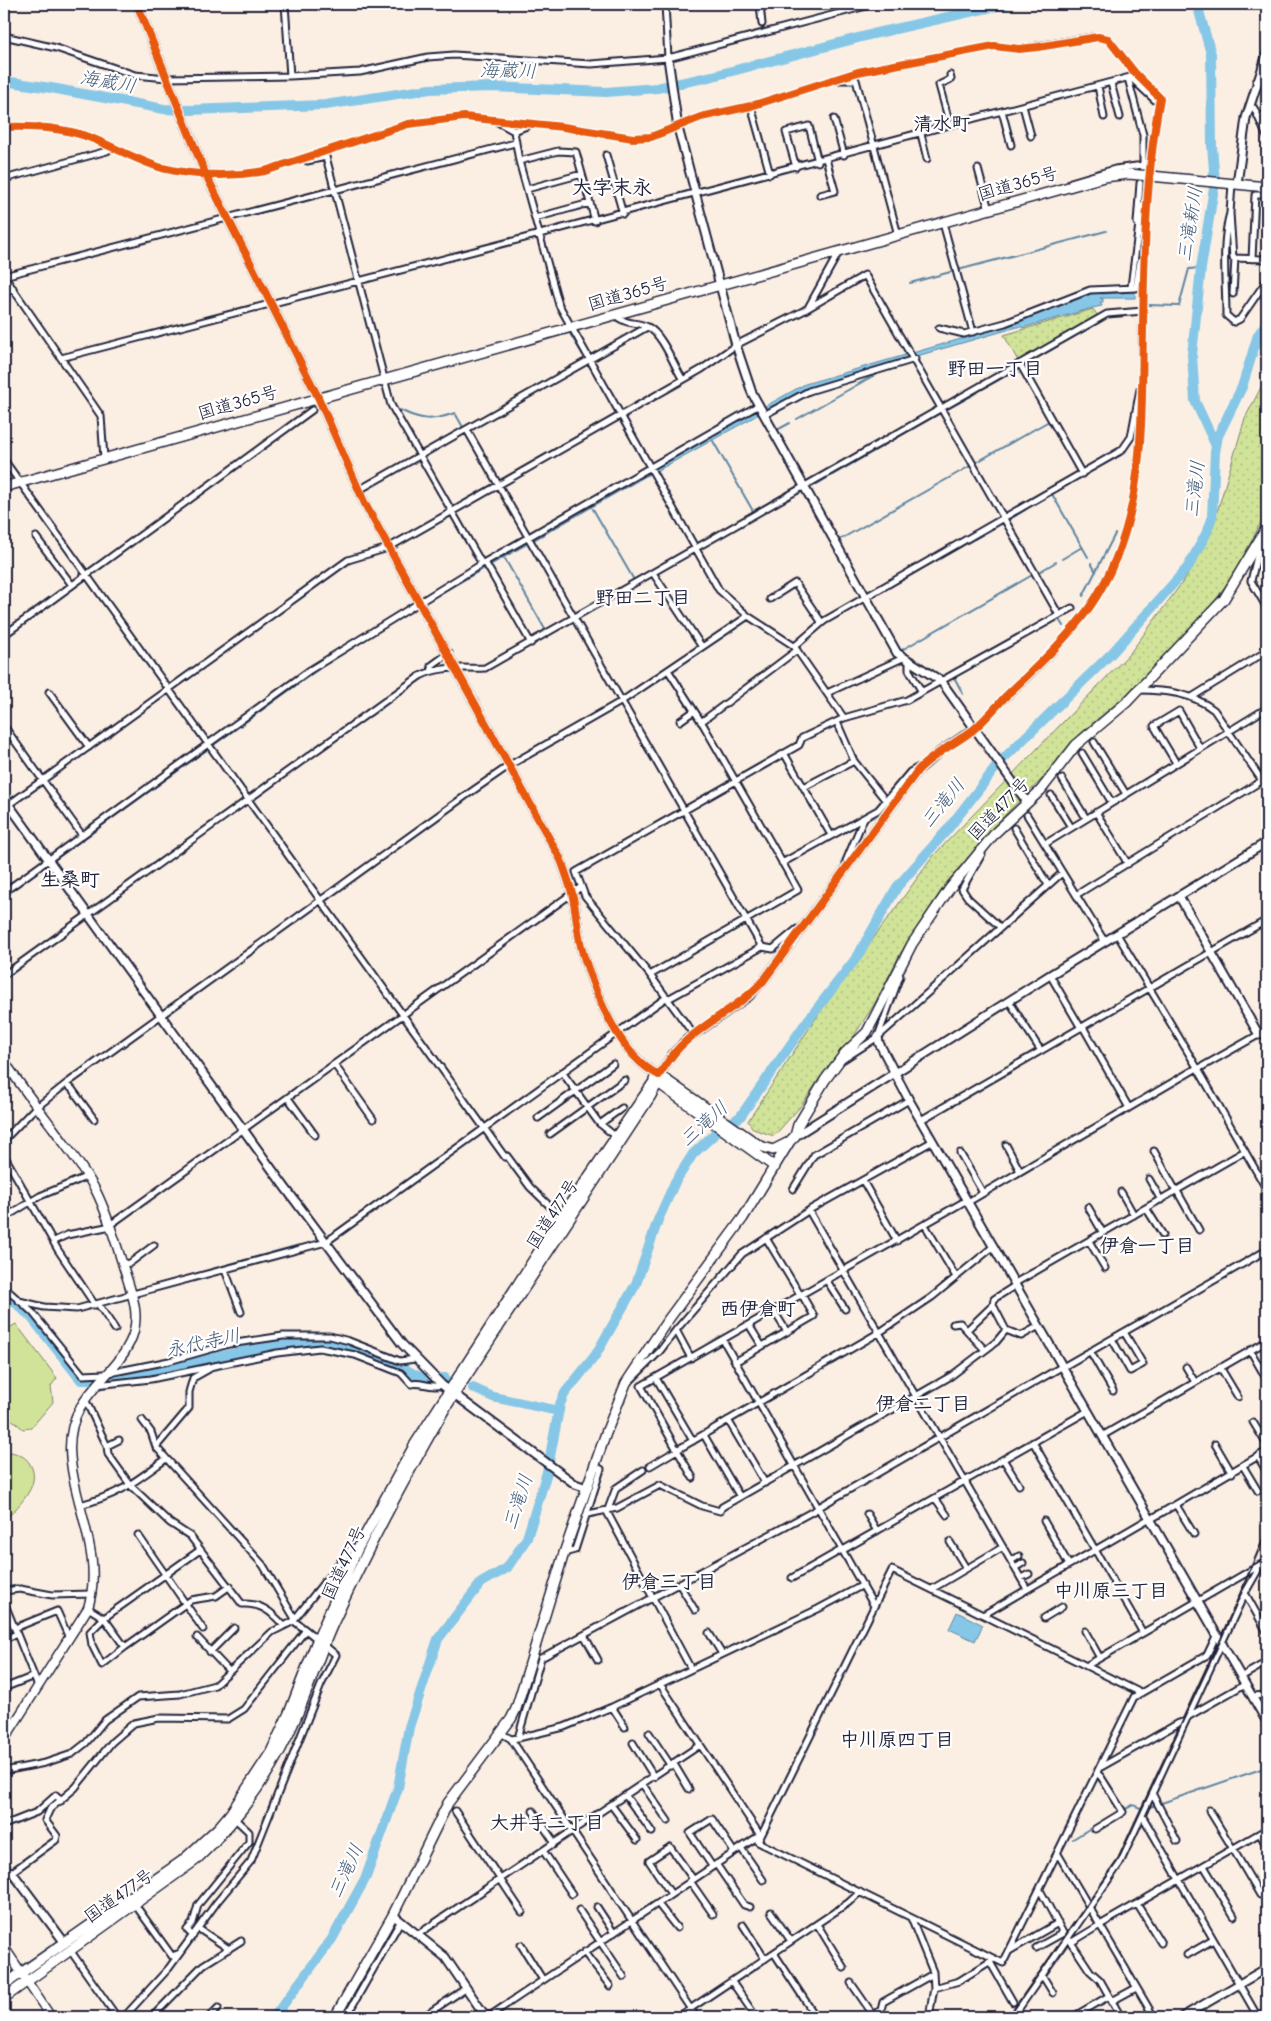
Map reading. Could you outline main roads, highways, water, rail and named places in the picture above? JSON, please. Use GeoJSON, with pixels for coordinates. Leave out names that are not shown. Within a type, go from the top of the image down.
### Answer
{"type":"FeatureCollection","features":[{"type":"Feature","properties":{"kind":"highway","name":"国道365号"},"geometry":{"type":"LineString","coordinates":[[4,487],[318,397],[1113,175],[1153,176],[1267,187]]}},
{"type":"Feature","properties":{"kind":"highway","name":"国道477号"},"geometry":{"type":"LineString","coordinates":[[335,2017],[397,1918],[448,1803],[501,1733],[516,1709],[564,1553],[606,1433],[626,1383],[665,1324],[743,1218],[772,1165],[789,1141],[813,1098],[839,1062],[867,1032],[912,944],[950,888],[982,848],[1026,800],[1041,790],[1082,739],[1118,711],[1224,599],[1256,551],[1267,527]]}},
{"type":"Feature","properties":{"kind":"highway","name":"国道477号"},"geometry":{"type":"LineString","coordinates":[[4,1985],[22,1972],[136,1906],[196,1860],[259,1788],[280,1752],[298,1715],[321,1641],[358,1548],[446,1388],[656,1078]]}},
{"type":"Feature","properties":{"kind":"highway","name":"国道477号"},"geometry":{"type":"LineString","coordinates":[[321,1641],[391,1504],[446,1388],[603,1168],[656,1078]]}},
{"type":"Feature","properties":{"kind":"highway"},"geometry":{"type":"LineString","coordinates":[[656,1078],[760,1146],[770,1150],[789,1141]]}},
{"type":"Feature","properties":{"kind":"highway"},"geometry":{"type":"LineString","coordinates":[[676,1092],[772,1165]]}},
{"type":"Feature","properties":{"kind":"highway"},"geometry":{"type":"LineString","coordinates":[[561,1217],[569,1214],[603,1168]]}},
{"type":"Feature","properties":{"kind":"highway","name":"国道477号"},"geometry":{"type":"LineString","coordinates":[[4,1998],[68,1946],[182,1861],[233,1817]]}},
{"type":"Feature","properties":{"kind":"main road"},"geometry":{"type":"LineString","coordinates":[[4,1061],[36,1107],[74,1154],[88,1176],[123,1264],[133,1294],[137,1318],[125,1352],[85,1399],[78,1411],[70,1447],[93,1568],[92,1594],[88,1608],[4,1740]]}},
{"type":"Feature","properties":{"kind":"main road"},"geometry":{"type":"LineString","coordinates":[[4,1947],[51,2017]]}},
{"type":"Feature","properties":{"kind":"water"},"geometry":{"type":"Polygon","coordinates":[[[1090,292],[1103,294],[1135,292],[1135,298],[1100,298],[1103,299],[1103,302],[1100,302],[1102,306],[1022,328],[1021,326],[806,388],[655,472],[653,469],[805,384],[1023,321],[1022,319],[1090,292]]]}},
{"type":"Feature","properties":{"kind":"water"},"geometry":{"type":"Polygon","coordinates":[[[957,1612],[983,1625],[975,1641],[949,1629],[957,1612]]]}},
{"type":"Feature","properties":{"kind":"waterway","name":"海蔵川"},"geometry":{"type":"LineString","coordinates":[[4,81],[164,109],[190,110],[325,105],[430,89],[491,87],[606,92],[657,88],[713,76],[873,34],[1005,4]]}},
{"type":"Feature","properties":{"kind":"waterway","name":"三滝新川"},"geometry":{"type":"LineString","coordinates":[[1197,4],[1211,54],[1212,146],[1215,182],[1201,268],[1192,355],[1195,401],[1216,446]]}},
{"type":"Feature","properties":{"kind":"waterway"},"geometry":{"type":"LineString","coordinates":[[958,270],[1106,231]]}},
{"type":"Feature","properties":{"kind":"waterway"},"geometry":{"type":"LineString","coordinates":[[1148,305],[1179,306],[1189,269],[1201,268]]}},
{"type":"Feature","properties":{"kind":"waterway"},"geometry":{"type":"LineString","coordinates":[[910,283],[954,271]]}},
{"type":"Feature","properties":{"kind":"waterway"},"geometry":{"type":"LineString","coordinates":[[1063,343],[1103,320]]}},
{"type":"Feature","properties":{"kind":"waterway","name":"三滝川"},"geometry":{"type":"LineString","coordinates":[[274,2017],[332,1939],[366,1877],[398,1788],[409,1727],[438,1639],[481,1583],[507,1568],[527,1538],[547,1472],[560,1404],[565,1393],[595,1356],[636,1284],[658,1220],[675,1182],[693,1154],[720,1129],[740,1117],[805,1024],[857,957],[897,887],[948,829],[1000,762],[1112,653],[1188,567],[1206,534],[1212,517],[1215,452],[1218,436],[1242,387],[1258,335],[1267,322]]}},
{"type":"Feature","properties":{"kind":"waterway"},"geometry":{"type":"LineString","coordinates":[[569,332],[583,355]]}},
{"type":"Feature","properties":{"kind":"waterway"},"geometry":{"type":"LineString","coordinates":[[1026,364],[1058,346]]}},
{"type":"Feature","properties":{"kind":"waterway"},"geometry":{"type":"LineString","coordinates":[[588,364],[598,380]]}},
{"type":"Feature","properties":{"kind":"waterway"},"geometry":{"type":"LineString","coordinates":[[975,393],[1020,368]]}},
{"type":"Feature","properties":{"kind":"waterway"},"geometry":{"type":"LineString","coordinates":[[797,419],[878,373]]}},
{"type":"Feature","properties":{"kind":"waterway"},"geometry":{"type":"LineString","coordinates":[[601,386],[603,390]]}},
{"type":"Feature","properties":{"kind":"waterway"},"geometry":{"type":"LineString","coordinates":[[606,394],[612,404]]}},
{"type":"Feature","properties":{"kind":"waterway"},"geometry":{"type":"LineString","coordinates":[[947,409],[971,396]]}},
{"type":"Feature","properties":{"kind":"waterway"},"geometry":{"type":"LineString","coordinates":[[400,410],[427,419],[455,413],[464,429]]}},
{"type":"Feature","properties":{"kind":"waterway"},"geometry":{"type":"LineString","coordinates":[[615,410],[617,414]]}},
{"type":"Feature","properties":{"kind":"waterway"},"geometry":{"type":"LineString","coordinates":[[810,488],[942,412]]}},
{"type":"Feature","properties":{"kind":"waterway"},"geometry":{"type":"LineString","coordinates":[[620,420],[646,466]]}},
{"type":"Feature","properties":{"kind":"waterway"},"geometry":{"type":"LineString","coordinates":[[977,462],[1049,421]]}},
{"type":"Feature","properties":{"kind":"waterway"},"geometry":{"type":"LineString","coordinates":[[777,430],[790,423]]}},
{"type":"Feature","properties":{"kind":"waterway"},"geometry":{"type":"LineString","coordinates":[[713,441],[753,511]]}},
{"type":"Feature","properties":{"kind":"waterway"},"geometry":{"type":"LineString","coordinates":[[1092,471],[1121,455]]}},
{"type":"Feature","properties":{"kind":"waterway"},"geometry":{"type":"LineString","coordinates":[[839,540],[972,465]]}},
{"type":"Feature","properties":{"kind":"waterway"},"geometry":{"type":"LineString","coordinates":[[427,601],[652,472]]}},
{"type":"Feature","properties":{"kind":"waterway"},"geometry":{"type":"LineString","coordinates":[[1079,479],[1089,473]]}},
{"type":"Feature","properties":{"kind":"waterway"},"geometry":{"type":"LineString","coordinates":[[652,476],[664,497]]}},
{"type":"Feature","properties":{"kind":"waterway"},"geometry":{"type":"LineString","coordinates":[[1033,505],[1070,484]]}},
{"type":"Feature","properties":{"kind":"waterway"},"geometry":{"type":"LineString","coordinates":[[1052,494],[1088,557]]}},
{"type":"Feature","properties":{"kind":"waterway"},"geometry":{"type":"LineString","coordinates":[[593,509],[634,580]]}},
{"type":"Feature","properties":{"kind":"waterway"},"geometry":{"type":"LineString","coordinates":[[1010,519],[1025,510]]}},
{"type":"Feature","properties":{"kind":"waterway"},"geometry":{"type":"LineString","coordinates":[[974,539],[1005,522]]}},
{"type":"Feature","properties":{"kind":"waterway"},"geometry":{"type":"LineString","coordinates":[[1083,596],[1115,534]]}},
{"type":"Feature","properties":{"kind":"waterway"},"geometry":{"type":"LineString","coordinates":[[873,596],[962,546]]}},
{"type":"Feature","properties":{"kind":"waterway"},"geometry":{"type":"LineString","coordinates":[[1062,559],[1082,547]]}},
{"type":"Feature","properties":{"kind":"waterway"},"geometry":{"type":"LineString","coordinates":[[505,559],[546,631]]}},
{"type":"Feature","properties":{"kind":"waterway"},"geometry":{"type":"LineString","coordinates":[[1039,572],[1056,562]]}},
{"type":"Feature","properties":{"kind":"waterway"},"geometry":{"type":"LineString","coordinates":[[1091,563],[1096,572]]}},
{"type":"Feature","properties":{"kind":"waterway"},"geometry":{"type":"LineString","coordinates":[[900,651],[1034,574]]}},
{"type":"Feature","properties":{"kind":"waterway"},"geometry":{"type":"LineString","coordinates":[[53,861],[320,668],[414,609]]}},
{"type":"Feature","properties":{"kind":"waterway"},"geometry":{"type":"LineString","coordinates":[[1058,618],[1063,626]]}},
{"type":"Feature","properties":{"kind":"waterway"},"geometry":{"type":"LineString","coordinates":[[954,677],[963,694]]}},
{"type":"Feature","properties":{"kind":"waterway"},"geometry":{"type":"LineString","coordinates":[[209,750],[244,799]]}},
{"type":"Feature","properties":{"kind":"waterway"},"geometry":{"type":"LineString","coordinates":[[248,804],[301,877]]}},
{"type":"Feature","properties":{"kind":"waterway"},"geometry":{"type":"LineString","coordinates":[[4,896],[45,866]]}},
{"type":"Feature","properties":{"kind":"waterway"},"geometry":{"type":"LineString","coordinates":[[1152,983],[1204,953]]}},
{"type":"Feature","properties":{"kind":"waterway"},"geometry":{"type":"LineString","coordinates":[[1084,1023],[1145,988]]}},
{"type":"Feature","properties":{"kind":"waterway"},"geometry":{"type":"LineString","coordinates":[[390,1001],[399,1014]]}},
{"type":"Feature","properties":{"kind":"waterway"},"geometry":{"type":"LineString","coordinates":[[402,1019],[411,1030]]}},
{"type":"Feature","properties":{"kind":"waterway"},"geometry":{"type":"LineString","coordinates":[[1042,1047],[1078,1027]]}},
{"type":"Feature","properties":{"kind":"waterway"},"geometry":{"type":"LineString","coordinates":[[935,1109],[1038,1049]]}},
{"type":"Feature","properties":{"kind":"waterway"},"geometry":{"type":"LineString","coordinates":[[381,1199],[480,1128],[480,1125]]}},
{"type":"Feature","properties":{"kind":"waterway"},"geometry":{"type":"LineString","coordinates":[[141,1289],[299,1245]]}},
{"type":"Feature","properties":{"kind":"waterway","name":"永代寺川"},"geometry":{"type":"LineString","coordinates":[[4,1292],[31,1317],[81,1380],[140,1375],[255,1349],[314,1342],[336,1344],[359,1350],[391,1362],[419,1376],[445,1378]]}},
{"type":"Feature","properties":{"kind":"waterway","name":"永代寺川"},"geometry":{"type":"LineString","coordinates":[[473,1388],[493,1397],[559,1411]]}},
{"type":"Feature","properties":{"kind":"waterway"},"geometry":{"type":"LineString","coordinates":[[1147,1808],[1267,1767]]}},
{"type":"Feature","properties":{"kind":"waterway"},"geometry":{"type":"LineString","coordinates":[[1122,1811],[1133,1805],[1143,1809]]}},
{"type":"Feature","properties":{"kind":"waterway"},"geometry":{"type":"LineString","coordinates":[[1073,1839],[1094,1826]]}},
{"type":"Feature","properties":{"kind":"waterway"},"geometry":{"type":"LineString","coordinates":[[23,1965],[58,1941]]}},
{"type":"Feature","properties":{"kind":"waterway"},"geometry":{"type":"LineString","coordinates":[[4,1978],[14,1970]]}},
{"type":"Feature","properties":{"kind":"railway"},"geometry":{"type":"LineString","coordinates":[[1008,2017],[1117,1862],[1221,1639],[1267,1530]]}},
{"type":"Feature","properties":{"kind":"district","name":"清水町"},"geometry":{"type":"Point","coordinates":[942,124]}},
{"type":"Feature","properties":{"kind":"district","name":"大字末永"},"geometry":{"type":"Point","coordinates":[612,187]}},
{"type":"Feature","properties":{"kind":"district","name":"野田一丁目"},"geometry":{"type":"Point","coordinates":[995,369]}},
{"type":"Feature","properties":{"kind":"district","name":"野田二丁目"},"geometry":{"type":"Point","coordinates":[643,598]}},
{"type":"Feature","properties":{"kind":"district","name":"生桑町"},"geometry":{"type":"Point","coordinates":[70,879]}},
{"type":"Feature","properties":{"kind":"district","name":"伊倉一丁目"},"geometry":{"type":"Point","coordinates":[1147,1246]}},
{"type":"Feature","properties":{"kind":"district","name":"西伊倉町"},"geometry":{"type":"Point","coordinates":[758,1309]}},
{"type":"Feature","properties":{"kind":"district","name":"伊倉二丁目"},"geometry":{"type":"Point","coordinates":[923,1404]}},
{"type":"Feature","properties":{"kind":"district","name":"伊倉三丁目"},"geometry":{"type":"Point","coordinates":[669,1582]}},
{"type":"Feature","properties":{"kind":"district","name":"中川原三丁目"},"geometry":{"type":"Point","coordinates":[1111,1591]}},
{"type":"Feature","properties":{"kind":"district","name":"中川原四丁目"},"geometry":{"type":"Point","coordinates":[897,1740]}},
{"type":"Feature","properties":{"kind":"district","name":"大井手二丁目"},"geometry":{"type":"Point","coordinates":[547,1823]}}]}
